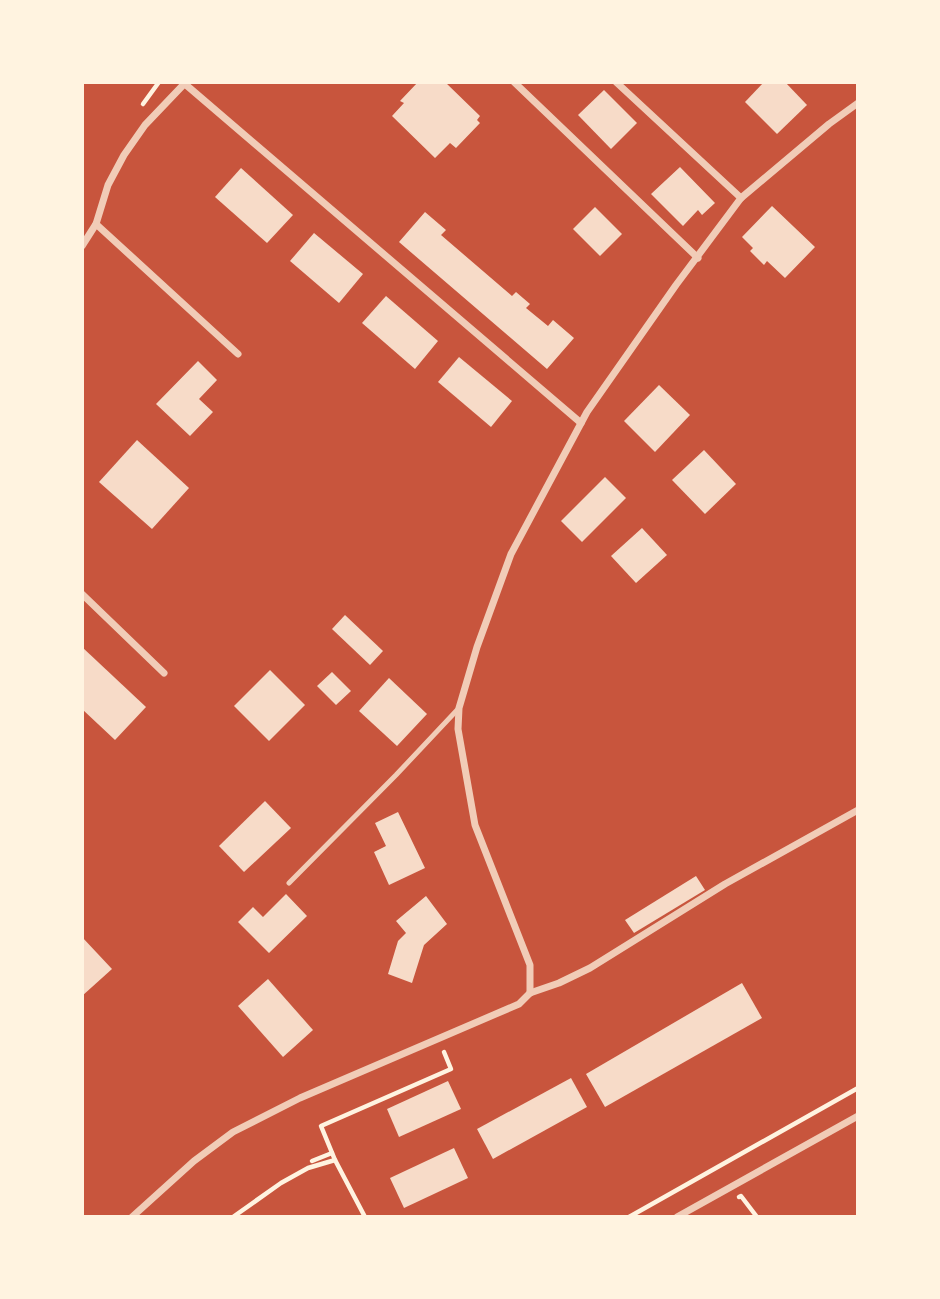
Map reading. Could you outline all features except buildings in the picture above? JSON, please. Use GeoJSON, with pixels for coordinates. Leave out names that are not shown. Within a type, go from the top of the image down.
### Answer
{"type":"FeatureCollection","features":[{"type":"Feature","properties":{"kind":"street"},"geometry":{"type":"LineString","coordinates":[[514,82],[698,258]]}},
{"type":"Feature","properties":{"kind":"street"},"geometry":{"type":"LineString","coordinates":[[616,82],[741,198]]}},
{"type":"Feature","properties":{"kind":"street"},"geometry":{"type":"LineString","coordinates":[[82,246],[96,223],[108,185],[124,155],[145,125],[186,83],[581,423]]}},
{"type":"Feature","properties":{"kind":"street"},"geometry":{"type":"LineString","coordinates":[[530,993],[530,965],[475,825],[457,729],[459,708],[477,648],[511,554],[587,412],[668,295],[741,198],[858,103]]}},
{"type":"Feature","properties":{"kind":"street"},"geometry":{"type":"LineString","coordinates":[[96,223],[238,354]]}},
{"type":"Feature","properties":{"kind":"street"},"geometry":{"type":"LineString","coordinates":[[82,594],[164,673]]}},
{"type":"Feature","properties":{"kind":"street"},"geometry":{"type":"LineString","coordinates":[[132,1217],[194,1161],[233,1132],[300,1098],[519,1004],[530,993],[590,968],[725,884],[858,810]]}},
{"type":"Feature","properties":{"kind":"street"},"geometry":{"type":"LineString","coordinates":[[677,1217],[858,1116]]}},
{"type":"Feature","properties":{"kind":"lane"},"geometry":{"type":"LineString","coordinates":[[289,883],[459,708]]}},
{"type":"Feature","properties":{"kind":"path"},"geometry":{"type":"LineString","coordinates":[[365,1217],[335,1160],[321,1125],[451,1069],[439,1038]]}},
{"type":"Feature","properties":{"kind":"path"},"geometry":{"type":"LineString","coordinates":[[629,1217],[858,1088]]}},
{"type":"Feature","properties":{"kind":"path"},"geometry":{"type":"LineString","coordinates":[[313,1161],[332,1153]]}},
{"type":"Feature","properties":{"kind":"path"},"geometry":{"type":"LineString","coordinates":[[233,1217],[281,1183],[308,1168],[335,1160]]}},
{"type":"Feature","properties":{"kind":"path"},"geometry":{"type":"LineString","coordinates":[[741,1196],[757,1217]]}}]}
